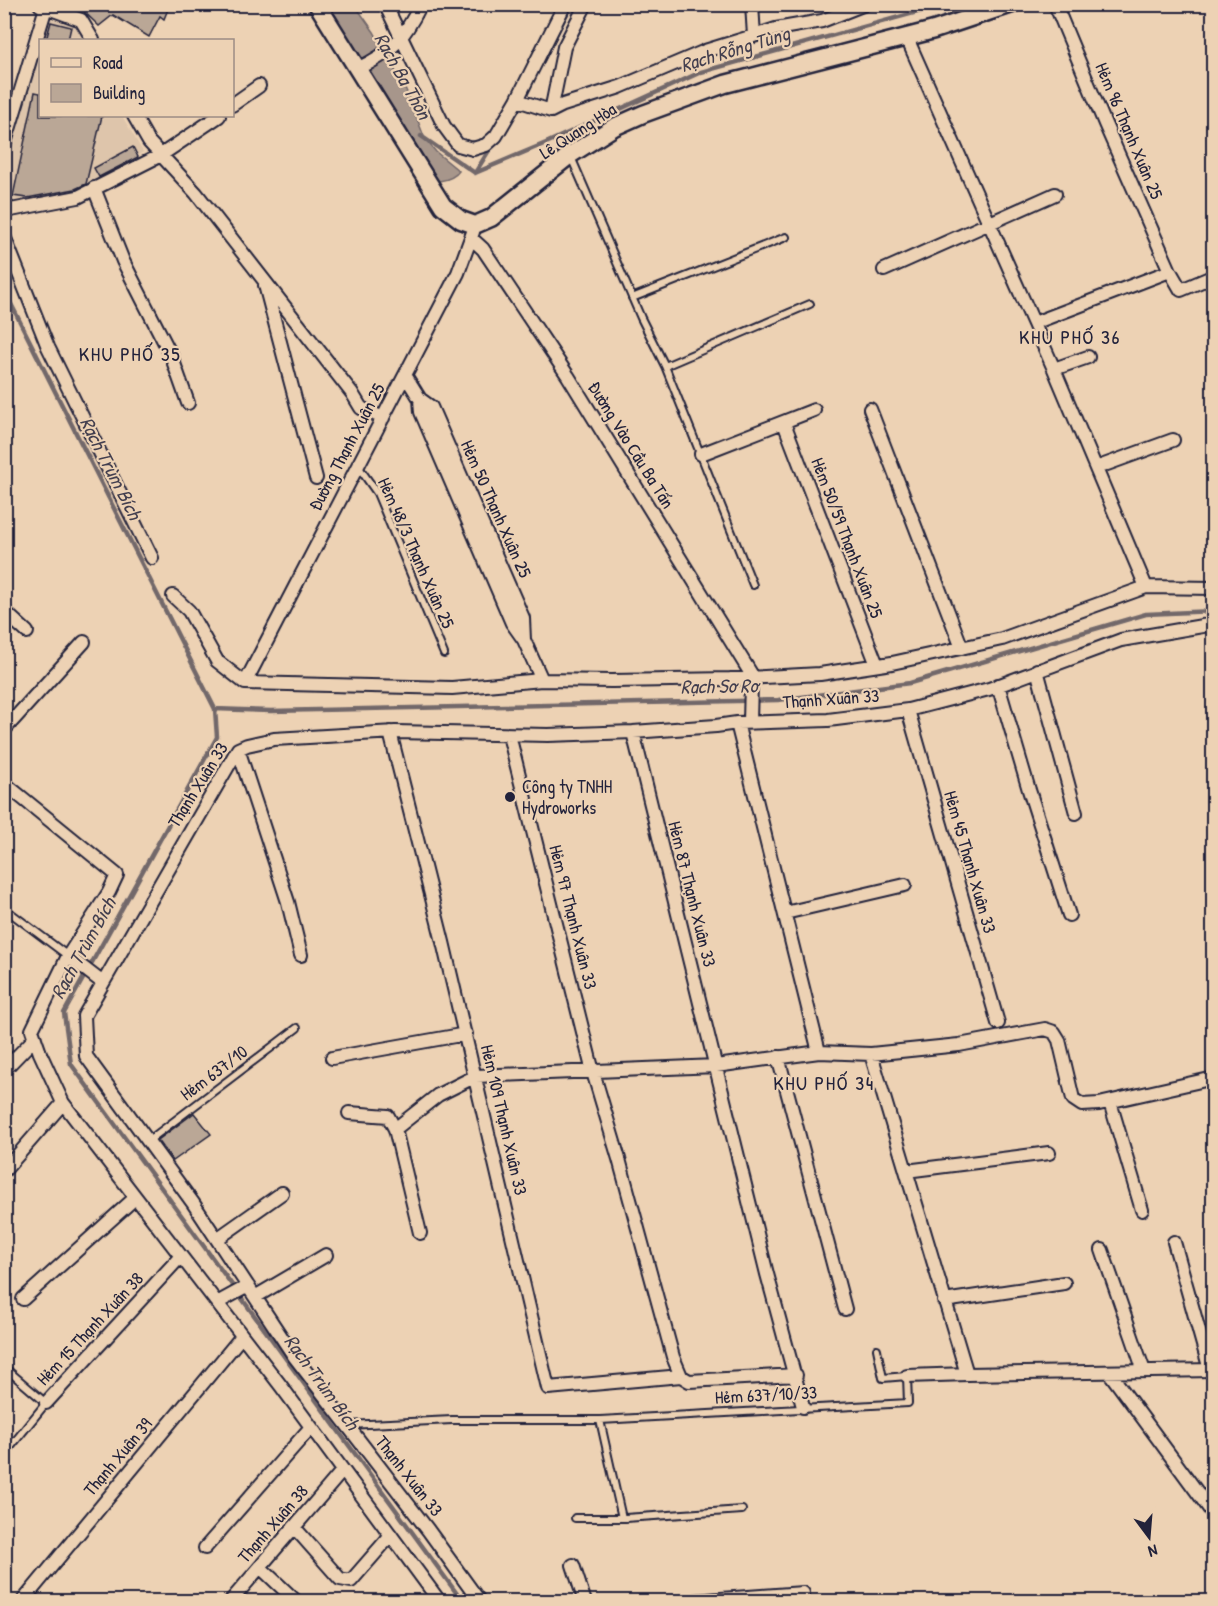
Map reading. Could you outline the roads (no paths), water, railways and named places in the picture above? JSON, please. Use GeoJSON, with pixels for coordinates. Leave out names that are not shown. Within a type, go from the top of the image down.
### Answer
{"type":"FeatureCollection","features":[{"type":"Feature","properties":{"kind":"street"},"geometry":{"type":"LineString","coordinates":[[317,4],[361,67],[442,206],[473,231]]}},
{"type":"Feature","properties":{"kind":"street"},"geometry":{"type":"LineString","coordinates":[[385,4],[398,42],[444,126],[458,144],[472,150],[486,145],[496,136],[517,100],[565,4]]}},
{"type":"Feature","properties":{"kind":"street"},"geometry":{"type":"LineString","coordinates":[[361,67],[398,42],[421,4]]}},
{"type":"Feature","properties":{"kind":"street"},"geometry":{"type":"LineString","coordinates":[[551,111],[564,47],[586,4]]}},
{"type":"Feature","properties":{"kind":"street"},"geometry":{"type":"LineString","coordinates":[[752,4],[753,31]]}},
{"type":"Feature","properties":{"kind":"street"},"geometry":{"type":"LineString","coordinates":[[517,100],[551,111],[562,105],[620,87],[753,31],[822,21],[865,4]]}},
{"type":"Feature","properties":{"kind":"street","name":"Lê Quang Hòa"},"geometry":{"type":"LineString","coordinates":[[473,231],[570,154],[614,127],[725,84],[955,24],[1012,4]]}},
{"type":"Feature","properties":{"kind":"street","name":"Hẻm 96 Thạnh Xuân 25"},"geometry":{"type":"LineString","coordinates":[[1056,4],[1170,271]]}},
{"type":"Feature","properties":{"kind":"street"},"geometry":{"type":"LineString","coordinates":[[4,146],[44,5],[81,20],[92,39]]}},
{"type":"Feature","properties":{"kind":"street"},"geometry":{"type":"LineString","coordinates":[[906,36],[1034,323],[1146,587]]}},
{"type":"Feature","properties":{"kind":"street"},"geometry":{"type":"LineString","coordinates":[[234,104],[259,87]]}},
{"type":"Feature","properties":{"kind":"street"},"geometry":{"type":"LineString","coordinates":[[135,117],[149,142],[196,193],[352,393],[361,408],[383,418]]}},
{"type":"Feature","properties":{"kind":"street"},"geometry":{"type":"LineString","coordinates":[[4,204],[11,210],[78,197],[160,155],[217,117]]}},
{"type":"Feature","properties":{"kind":"street"},"geometry":{"type":"LineString","coordinates":[[94,188],[123,261],[171,355],[188,403]]}},
{"type":"Feature","properties":{"kind":"street"},"geometry":{"type":"LineString","coordinates":[[884,270],[1055,194]]}},
{"type":"Feature","properties":{"kind":"street","name":"Đường Thạnh Xuân 25"},"geometry":{"type":"LineString","coordinates":[[245,683],[458,273],[473,231]]}},
{"type":"Feature","properties":{"kind":"street","name":"Đường Vào Cầu Ba Tấn"},"geometry":{"type":"LineString","coordinates":[[473,231],[568,376],[753,677]]}},
{"type":"Feature","properties":{"kind":"street"},"geometry":{"type":"LineString","coordinates":[[4,236],[48,347],[152,558]]}},
{"type":"Feature","properties":{"kind":"street"},"geometry":{"type":"LineString","coordinates":[[1034,323],[1170,271],[1181,291],[1214,276]]}},
{"type":"Feature","properties":{"kind":"street"},"geometry":{"type":"LineString","coordinates":[[263,279],[316,478]]}},
{"type":"Feature","properties":{"kind":"street"},"geometry":{"type":"LineString","coordinates":[[1054,369],[1088,357]]}},
{"type":"Feature","properties":{"kind":"street","name":"Hẻm 50 Thạnh Xuân 25"},"geometry":{"type":"LineString","coordinates":[[405,375],[420,399],[421,412],[512,623],[524,640],[542,680]]}},
{"type":"Feature","properties":{"kind":"street"},"geometry":{"type":"LineString","coordinates":[[870,409],[962,648]]}},
{"type":"Feature","properties":{"kind":"street"},"geometry":{"type":"LineString","coordinates":[[701,454],[814,410]]}},
{"type":"Feature","properties":{"kind":"street","name":"Hẻm 50/59 Thạnh Xuân 25"},"geometry":{"type":"LineString","coordinates":[[784,423],[877,665]]}},
{"type":"Feature","properties":{"kind":"street"},"geometry":{"type":"LineString","coordinates":[[1096,468],[1173,440]]}},
{"type":"Feature","properties":{"kind":"street"},"geometry":{"type":"LineString","coordinates":[[173,596],[189,611],[217,661],[245,683],[452,688],[542,680],[612,681],[820,674],[877,665],[1002,639],[1146,587],[1214,588]]}},
{"type":"Feature","properties":{"kind":"street"},"geometry":{"type":"LineString","coordinates":[[4,611],[27,632]]}},
{"type":"Feature","properties":{"kind":"street","name":"Thạnh Xuân 33"},"geometry":{"type":"LineString","coordinates":[[480,1602],[428,1530],[294,1356],[217,1239],[86,1056],[84,1016],[238,749],[274,740],[390,732],[509,735],[633,732],[744,722],[828,720],[908,710],[998,685],[1120,640],[1214,624]]}},
{"type":"Feature","properties":{"kind":"street"},"geometry":{"type":"LineString","coordinates":[[4,730],[84,642]]}},
{"type":"Feature","properties":{"kind":"street"},"geometry":{"type":"LineString","coordinates":[[1037,670],[1076,813]]}},
{"type":"Feature","properties":{"kind":"street"},"geometry":{"type":"LineString","coordinates":[[753,677],[744,722],[785,913],[819,1052]]}},
{"type":"Feature","properties":{"kind":"street"},"geometry":{"type":"LineString","coordinates":[[998,685],[1070,915]]}},
{"type":"Feature","properties":{"kind":"street","name":"Hẻm 45 Thạnh Xuân 33"},"geometry":{"type":"LineString","coordinates":[[908,710],[998,1023]]}},
{"type":"Feature","properties":{"kind":"street","name":"Hẻm 109 Thạnh Xuân 33"},"geometry":{"type":"LineString","coordinates":[[390,732],[476,1076],[548,1388],[681,1376]]}},
{"type":"Feature","properties":{"kind":"street","name":"Hẻm 87 Thạnh Xuân 33"},"geometry":{"type":"LineString","coordinates":[[633,732],[767,1274],[803,1407]]}},
{"type":"Feature","properties":{"kind":"street","name":"Hẻm 97 Thạnh Xuân 33"},"geometry":{"type":"LineString","coordinates":[[509,735],[593,1072],[620,1159],[673,1357],[681,1376]]}},
{"type":"Feature","properties":{"kind":"street"},"geometry":{"type":"LineString","coordinates":[[238,749],[288,902],[302,955]]}},
{"type":"Feature","properties":{"kind":"street"},"geometry":{"type":"LineString","coordinates":[[4,783],[117,875],[109,892],[68,956],[32,1030],[63,1103],[311,1427],[440,1602]]}},
{"type":"Feature","properties":{"kind":"street"},"geometry":{"type":"LineString","coordinates":[[785,913],[905,885]]}},
{"type":"Feature","properties":{"kind":"street"},"geometry":{"type":"LineString","coordinates":[[68,956],[103,983]]}},
{"type":"Feature","properties":{"kind":"street"},"geometry":{"type":"LineString","coordinates":[[395,1129],[438,1095],[476,1076],[716,1066],[819,1052],[871,1054],[959,1045],[1045,1029],[1054,1032],[1059,1040],[1073,1099],[1082,1105],[1110,1102],[1214,1078]]}},
{"type":"Feature","properties":{"kind":"street"},"geometry":{"type":"LineString","coordinates":[[332,1058],[465,1035]]}},
{"type":"Feature","properties":{"kind":"street"},"geometry":{"type":"LineString","coordinates":[[4,1070],[35,1038]]}},
{"type":"Feature","properties":{"kind":"street"},"geometry":{"type":"LineString","coordinates":[[871,1054],[967,1374]]}},
{"type":"Feature","properties":{"kind":"street"},"geometry":{"type":"LineString","coordinates":[[778,1057],[845,1309]]}},
{"type":"Feature","properties":{"kind":"street"},"geometry":{"type":"LineString","coordinates":[[1110,1102],[1142,1210]]}},
{"type":"Feature","properties":{"kind":"street"},"geometry":{"type":"LineString","coordinates":[[4,1172],[63,1103]]}},
{"type":"Feature","properties":{"kind":"street"},"geometry":{"type":"LineString","coordinates":[[349,1113],[388,1116],[395,1129],[420,1233]]}},
{"type":"Feature","properties":{"kind":"street"},"geometry":{"type":"LineString","coordinates":[[906,1171],[1049,1154]]}},
{"type":"Feature","properties":{"kind":"street"},"geometry":{"type":"LineString","coordinates":[[217,1239],[282,1193]]}},
{"type":"Feature","properties":{"kind":"street"},"geometry":{"type":"LineString","coordinates":[[23,1299],[135,1198]]}},
{"type":"Feature","properties":{"kind":"street"},"geometry":{"type":"LineString","coordinates":[[907,1376],[1212,1370],[1174,1242]]}},
{"type":"Feature","properties":{"kind":"street"},"geometry":{"type":"LineString","coordinates":[[1102,1250],[1144,1371]]}},
{"type":"Feature","properties":{"kind":"street"},"geometry":{"type":"LineString","coordinates":[[217,1303],[251,1291],[326,1255]]}},
{"type":"Feature","properties":{"kind":"street","name":"Hẻm 15 Thạnh Xuân 38"},"geometry":{"type":"LineString","coordinates":[[46,1403],[181,1256]]}},
{"type":"Feature","properties":{"kind":"street"},"geometry":{"type":"LineString","coordinates":[[944,1301],[1064,1283]]}},
{"type":"Feature","properties":{"kind":"street","name":"Thạnh Xuân 39"},"geometry":{"type":"LineString","coordinates":[[22,1602],[242,1336]]}},
{"type":"Feature","properties":{"kind":"street"},"geometry":{"type":"LineString","coordinates":[[1109,1372],[1214,1515]]}},
{"type":"Feature","properties":{"kind":"street"},"geometry":{"type":"LineString","coordinates":[[681,1376],[689,1381],[796,1375]]}},
{"type":"Feature","properties":{"kind":"street"},"geometry":{"type":"LineString","coordinates":[[205,1548],[311,1427]]}},
{"type":"Feature","properties":{"kind":"street","name":"Thạnh Xuân 38"},"geometry":{"type":"LineString","coordinates":[[230,1602],[343,1470]]}},
{"type":"Feature","properties":{"kind":"street"},"geometry":{"type":"LineString","coordinates":[[294,1527],[340,1579],[351,1581],[391,1535]]}},
{"type":"Feature","properties":{"kind":"street"},"geometry":{"type":"LineString","coordinates":[[573,1565],[585,1602]]}},
{"type":"Feature","properties":{"kind":"street"},"geometry":{"type":"LineString","coordinates":[[260,1567],[297,1602]]}},
{"type":"Feature","properties":{"kind":"street"},"geometry":{"type":"LineString","coordinates":[[680,1602],[803,1593]]}},
{"type":"Feature","properties":{"kind":"lane"},"geometry":{"type":"LineString","coordinates":[[570,154],[632,298],[665,366],[753,585]]}},
{"type":"Feature","properties":{"kind":"lane"},"geometry":{"type":"LineString","coordinates":[[632,298],[786,237]]}},
{"type":"Feature","properties":{"kind":"lane"},"geometry":{"type":"LineString","coordinates":[[665,366],[810,304]]}},
{"type":"Feature","properties":{"kind":"lane","name":"Hẻm 48/3 Thạnh Xuân 25"},"geometry":{"type":"LineString","coordinates":[[358,466],[376,493],[444,654]]}},
{"type":"Feature","properties":{"kind":"lane"},"geometry":{"type":"LineString","coordinates":[[4,908],[68,956]]}},
{"type":"Feature","properties":{"kind":"lane","name":"Hẻm 637/10"},"geometry":{"type":"LineString","coordinates":[[148,1141],[297,1028]]}},
{"type":"Feature","properties":{"kind":"lane"},"geometry":{"type":"LineString","coordinates":[[877,1349],[883,1378],[907,1376]]}},
{"type":"Feature","properties":{"kind":"lane"},"geometry":{"type":"LineString","coordinates":[[4,1367],[46,1403]]}},
{"type":"Feature","properties":{"kind":"lane","name":"Hẻm 637/10/33"},"geometry":{"type":"LineString","coordinates":[[347,1425],[452,1420],[600,1420],[908,1403],[907,1376]]}},
{"type":"Feature","properties":{"kind":"lane","name":"Hẻm 15 Thạnh Xuân 38"},"geometry":{"type":"LineString","coordinates":[[4,1455],[46,1403]]}},
{"type":"Feature","properties":{"kind":"lane"},"geometry":{"type":"LineString","coordinates":[[600,1420],[622,1518]]}},
{"type":"Feature","properties":{"kind":"lane"},"geometry":{"type":"LineString","coordinates":[[575,1518],[622,1518],[742,1510]]}},
{"type":"Feature","properties":{"kind":"waterway"},"geometry":{"type":"LineString","coordinates":[[542,62],[572,4]]}},
{"type":"Feature","properties":{"kind":"waterway","name":"Rạch Rỗng Tùng"},"geometry":{"type":"LineString","coordinates":[[475,173],[701,72],[946,4]]}},
{"type":"Feature","properties":{"kind":"waterway","name":"Rạch Ba Thôn"},"geometry":{"type":"LineString","coordinates":[[421,136],[475,173]]}},
{"type":"Feature","properties":{"kind":"waterway"},"geometry":{"type":"LineString","coordinates":[[475,173],[491,147]]}},
{"type":"Feature","properties":{"kind":"waterway","name":"Rạch Trùm Bích"},"geometry":{"type":"LineString","coordinates":[[4,290],[215,709],[217,737],[64,1013],[71,1064],[463,1602]]}},
{"type":"Feature","properties":{"kind":"waterway","name":"Rạch Sơ Rơ"},"geometry":{"type":"LineString","coordinates":[[215,709],[271,711],[778,700],[910,683],[1146,614],[1214,611]]}},
{"type":"Feature","properties":{"kind":"place","name":"Công ty TNHH Hydroworks"},"geometry":{"type":"Point","coordinates":[510,797]}},
{"type":"Feature","properties":{"kind":"district","name":"KHU PHỐ 36"},"geometry":{"type":"Point","coordinates":[1070,337]}},
{"type":"Feature","properties":{"kind":"district","name":"KHU PHỐ 35"},"geometry":{"type":"Point","coordinates":[130,354]}},
{"type":"Feature","properties":{"kind":"district","name":"KHU PHỐ 34"},"geometry":{"type":"Point","coordinates":[824,1083]}}]}
